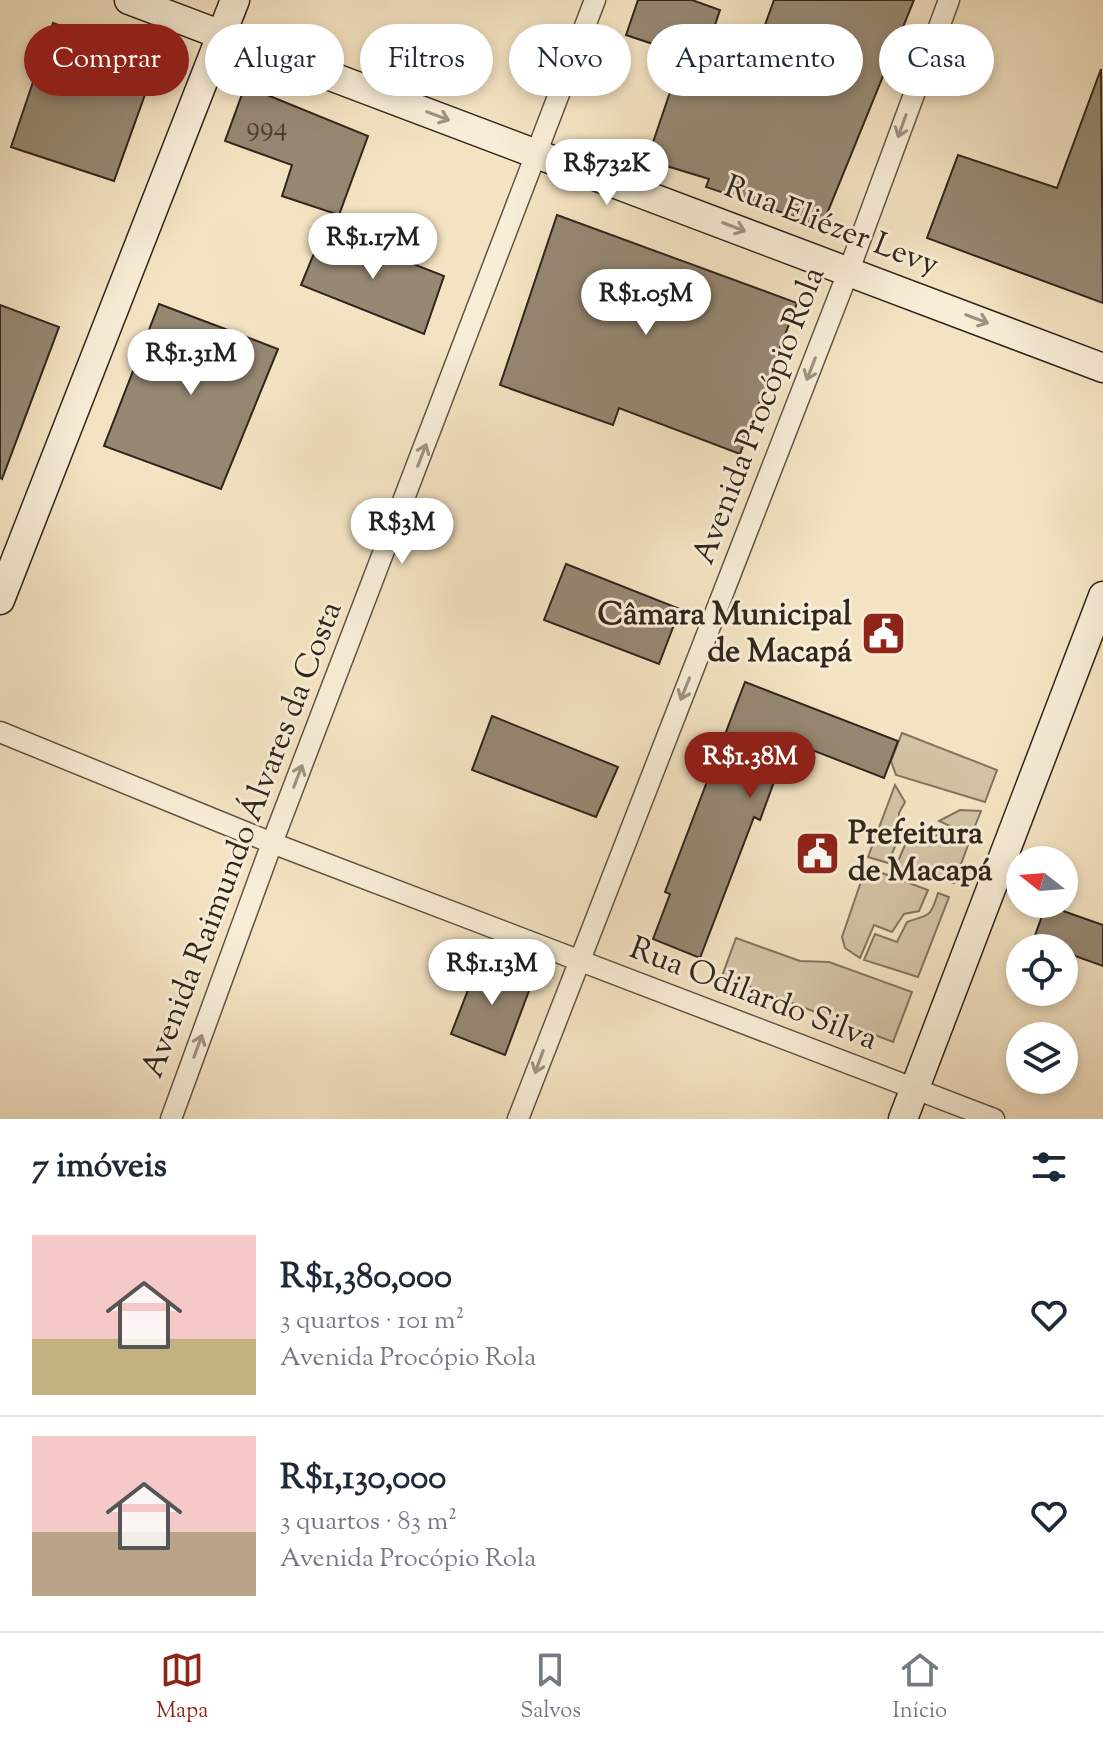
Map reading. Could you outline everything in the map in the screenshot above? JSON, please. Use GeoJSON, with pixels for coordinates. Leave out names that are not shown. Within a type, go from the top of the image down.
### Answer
{"type":"FeatureCollection","features":[{"type":"Feature","properties":{"kind":"main road","name":"Rua Eliézer Levy"},"geometry":{"type":"LineString","coordinates":[[129,0],[205,29]]}},
{"type":"Feature","properties":{"kind":"main road"},"geometry":{"type":"LineString","coordinates":[[225,24],[235,0]]}},
{"type":"Feature","properties":{"kind":"main road"},"geometry":{"type":"LineString","coordinates":[[0,600],[205,76]]}},
{"type":"Feature","properties":{"kind":"main road","name":"Rua Eliézer Levy"},"geometry":{"type":"LineString","coordinates":[[344,81],[1103,368]]}},
{"type":"Feature","properties":{"kind":"main road"},"geometry":{"type":"LineString","coordinates":[[903,1119],[1103,596]]}},
{"type":"Feature","properties":{"kind":"street","name":"Avenida Raimundo Álvares da Costa"},"geometry":{"type":"LineString","coordinates":[[171,1119],[272,843],[595,0]]}},
{"type":"Feature","properties":{"kind":"street","name":"Avenida Procópio Rola"},"geometry":{"type":"LineString","coordinates":[[518,1119],[577,960],[849,270],[949,0]]}},
{"type":"Feature","properties":{"kind":"street","name":"Rua Odilardo Silva"},"geometry":{"type":"LineString","coordinates":[[0,732],[272,843],[994,1119]]}},
{"type":"Feature","properties":{"kind":"shaded area"},"geometry":{"type":"Polygon","coordinates":[[[902,733],[997,770],[985,802],[896,775],[891,761],[902,733]]]}},
{"type":"Feature","properties":{"kind":"shaded area"},"geometry":{"type":"Polygon","coordinates":[[[895,785],[905,802],[899,813],[899,837],[888,863],[868,857],[895,785]]]}},
{"type":"Feature","properties":{"kind":"shaded area"},"geometry":{"type":"Polygon","coordinates":[[[960,810],[981,811],[971,836],[939,821],[960,810]]]}},
{"type":"Feature","properties":{"kind":"shaded area"},"geometry":{"type":"Polygon","coordinates":[[[944,833],[968,845],[954,883],[896,866],[908,838],[918,840],[944,833]]]}},
{"type":"Feature","properties":{"kind":"shaded area"},"geometry":{"type":"Polygon","coordinates":[[[866,867],[928,890],[919,911],[904,914],[892,932],[874,925],[860,958],[845,948],[842,937],[866,867]]]}},
{"type":"Feature","properties":{"kind":"shaded area"},"geometry":{"type":"Polygon","coordinates":[[[938,893],[949,897],[918,977],[864,960],[875,934],[897,942],[907,922],[930,911],[938,893]]]}},
{"type":"Feature","properties":{"kind":"shaded area"},"geometry":{"type":"Polygon","coordinates":[[[736,938],[800,961],[829,962],[912,992],[893,1042],[722,976],[736,938]]]}},
{"type":"Feature","properties":{"kind":"building"},"geometry":{"type":"Polygon","coordinates":[[[638,0],[692,0],[720,10],[715,24],[647,24],[647,42],[631,37],[630,24],[638,0]]]}},
{"type":"Feature","properties":{"kind":"building"},"geometry":{"type":"Polygon","coordinates":[[[774,0],[914,0],[904,24],[879,24],[879,86],[822,226],[706,187],[709,179],[647,160],[669,96],[863,96],[863,24],[765,24],[774,0]]]}},
{"type":"Feature","properties":{"kind":"building"},"geometry":{"type":"Polygon","coordinates":[[[1101,69],[1103,303],[927,238],[958,155],[1057,188],[1101,69]]]}},
{"type":"Feature","properties":{"kind":"building"},"geometry":{"type":"Polygon","coordinates":[[[28,96],[144,96],[114,181],[11,147],[28,96]]]}},
{"type":"Feature","properties":{"kind":"building"},"geometry":{"type":"Polygon","coordinates":[[[241,96],[270,96],[368,136],[339,215],[282,196],[292,165],[225,141],[241,96]]]}},
{"type":"Feature","properties":{"kind":"building"},"geometry":{"type":"Polygon","coordinates":[[[557,215],[797,303],[740,454],[619,408],[613,425],[500,385],[557,215]]]}},
{"type":"Feature","properties":{"kind":"building"},"geometry":{"type":"Polygon","coordinates":[[[324,229],[444,276],[424,334],[301,285],[324,229]]]}},
{"type":"Feature","properties":{"kind":"building"},"geometry":{"type":"Polygon","coordinates":[[[159,304],[278,349],[221,489],[104,446],[159,304]]]}},
{"type":"Feature","properties":{"kind":"building"},"geometry":{"type":"Polygon","coordinates":[[[0,305],[59,327],[2,479],[0,478],[0,305]]]}},
{"type":"Feature","properties":{"kind":"building"},"geometry":{"type":"Polygon","coordinates":[[[566,564],[680,609],[659,664],[544,620],[566,564]]]}},
{"type":"Feature","properties":{"kind":"building"},"geometry":{"type":"Polygon","coordinates":[[[745,682],[898,741],[884,778],[789,741],[760,820],[754,817],[700,958],[653,939],[670,894],[665,892],[745,682]]]}},
{"type":"Feature","properties":{"kind":"building"},"geometry":{"type":"Polygon","coordinates":[[[492,716],[618,767],[596,817],[472,770],[492,716]]]}},
{"type":"Feature","properties":{"kind":"building"},"geometry":{"type":"Polygon","coordinates":[[[1078,916],[1103,925],[1103,966],[1078,957],[1078,934],[1036,934],[1041,918],[1078,916]]]}},
{"type":"Feature","properties":{"kind":"building"},"geometry":{"type":"Polygon","coordinates":[[[480,959],[533,980],[505,1055],[451,1034],[480,959]]]}},
{"type":"Feature","properties":{"kind":"place","name":"Câmara Municipal de Macapá"},"geometry":{"type":"Point","coordinates":[883,634]}},
{"type":"Feature","properties":{"kind":"place","name":"Prefeitura de Macapá"},"geometry":{"type":"Point","coordinates":[817,853]}}]}
